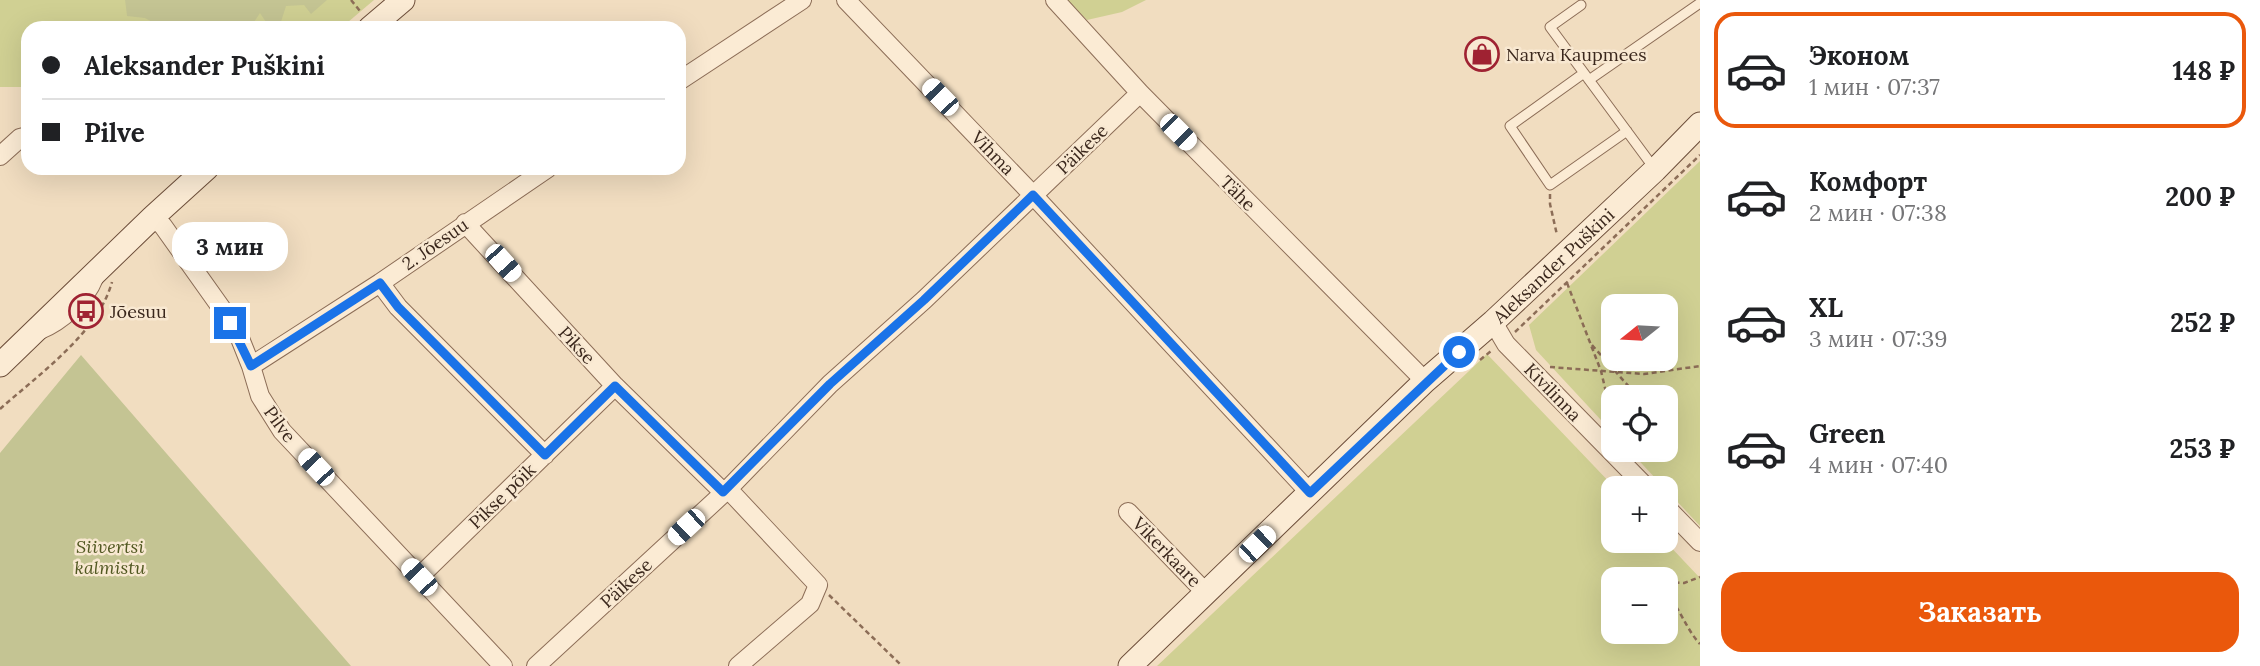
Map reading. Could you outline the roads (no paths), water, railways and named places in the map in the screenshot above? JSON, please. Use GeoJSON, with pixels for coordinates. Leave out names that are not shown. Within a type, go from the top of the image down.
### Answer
{"type":"FeatureCollection","features":[{"type":"Feature","properties":{"kind":"main road"},"geometry":{"type":"LineString","coordinates":[[378,21],[403,0]]}},
{"type":"Feature","properties":{"kind":"main road","name":"Aleksander Puškini"},"geometry":{"type":"LineString","coordinates":[[1130,666],[1425,382],[1493,322],[1655,170],[1700,124]]}},
{"type":"Feature","properties":{"kind":"main road"},"geometry":{"type":"LineString","coordinates":[[0,365],[153,216],[199,175]]}},
{"type":"Feature","properties":{"kind":"street"},"geometry":{"type":"LineString","coordinates":[[686,76],[802,0]]}},
{"type":"Feature","properties":{"kind":"street","name":"Vihma"},"geometry":{"type":"LineString","coordinates":[[846,0],[1033,195],[1310,493]]}},
{"type":"Feature","properties":{"kind":"street","name":"Tähe"},"geometry":{"type":"LineString","coordinates":[[1055,0],[1140,93],[1425,382]]}},
{"type":"Feature","properties":{"kind":"street","name":"Päikese"},"geometry":{"type":"LineString","coordinates":[[536,666],[726,490],[830,384],[924,300],[1140,93]]}},
{"type":"Feature","properties":{"kind":"street"},"geometry":{"type":"LineString","coordinates":[[0,156],[21,138]]}},
{"type":"Feature","properties":{"kind":"street","name":"2. Jõesuu"},"geometry":{"type":"LineString","coordinates":[[251,366],[380,283],[537,175]]}},
{"type":"Feature","properties":{"kind":"street","name":"Pilve"},"geometry":{"type":"LineString","coordinates":[[153,216],[163,226],[239,336],[260,396],[282,431],[503,666]]}},
{"type":"Feature","properties":{"kind":"street","name":"Pikse"},"geometry":{"type":"LineString","coordinates":[[465,223],[615,386],[726,490],[818,585],[810,604],[738,666]]}},
{"type":"Feature","properties":{"kind":"street"},"geometry":{"type":"LineString","coordinates":[[380,283],[398,307],[545,455]]}},
{"type":"Feature","properties":{"kind":"street","name":"Kivilinna"},"geometry":{"type":"LineString","coordinates":[[1493,322],[1506,344],[1635,476]]}},
{"type":"Feature","properties":{"kind":"street","name":"Pikse põik"},"geometry":{"type":"LineString","coordinates":[[419,577],[615,386]]}},
{"type":"Feature","properties":{"kind":"street","name":"Vikerkaare"},"geometry":{"type":"LineString","coordinates":[[1128,512],[1206,593]]}},
{"type":"Feature","properties":{"kind":"street"},"geometry":{"type":"LineString","coordinates":[[1678,519],[1700,542]]}},
{"type":"Feature","properties":{"kind":"lane"},"geometry":{"type":"LineString","coordinates":[[1627,131],[1550,185],[1510,126],[1700,3]]}},
{"type":"Feature","properties":{"kind":"lane"},"geometry":{"type":"LineString","coordinates":[[1581,5],[1550,27],[1655,170]]}},
{"type":"Feature","properties":{"kind":"place","name":"Narva Kaupmees"},"geometry":{"type":"Point","coordinates":[1482,54]}},
{"type":"Feature","properties":{"kind":"place","name":"Jõesuu"},"geometry":{"type":"Point","coordinates":[86,311]}},
{"type":"Feature","properties":{"kind":"park label","name":"Siivertsi kalmistu"},"geometry":{"type":"Point","coordinates":[110,556]}}]}
